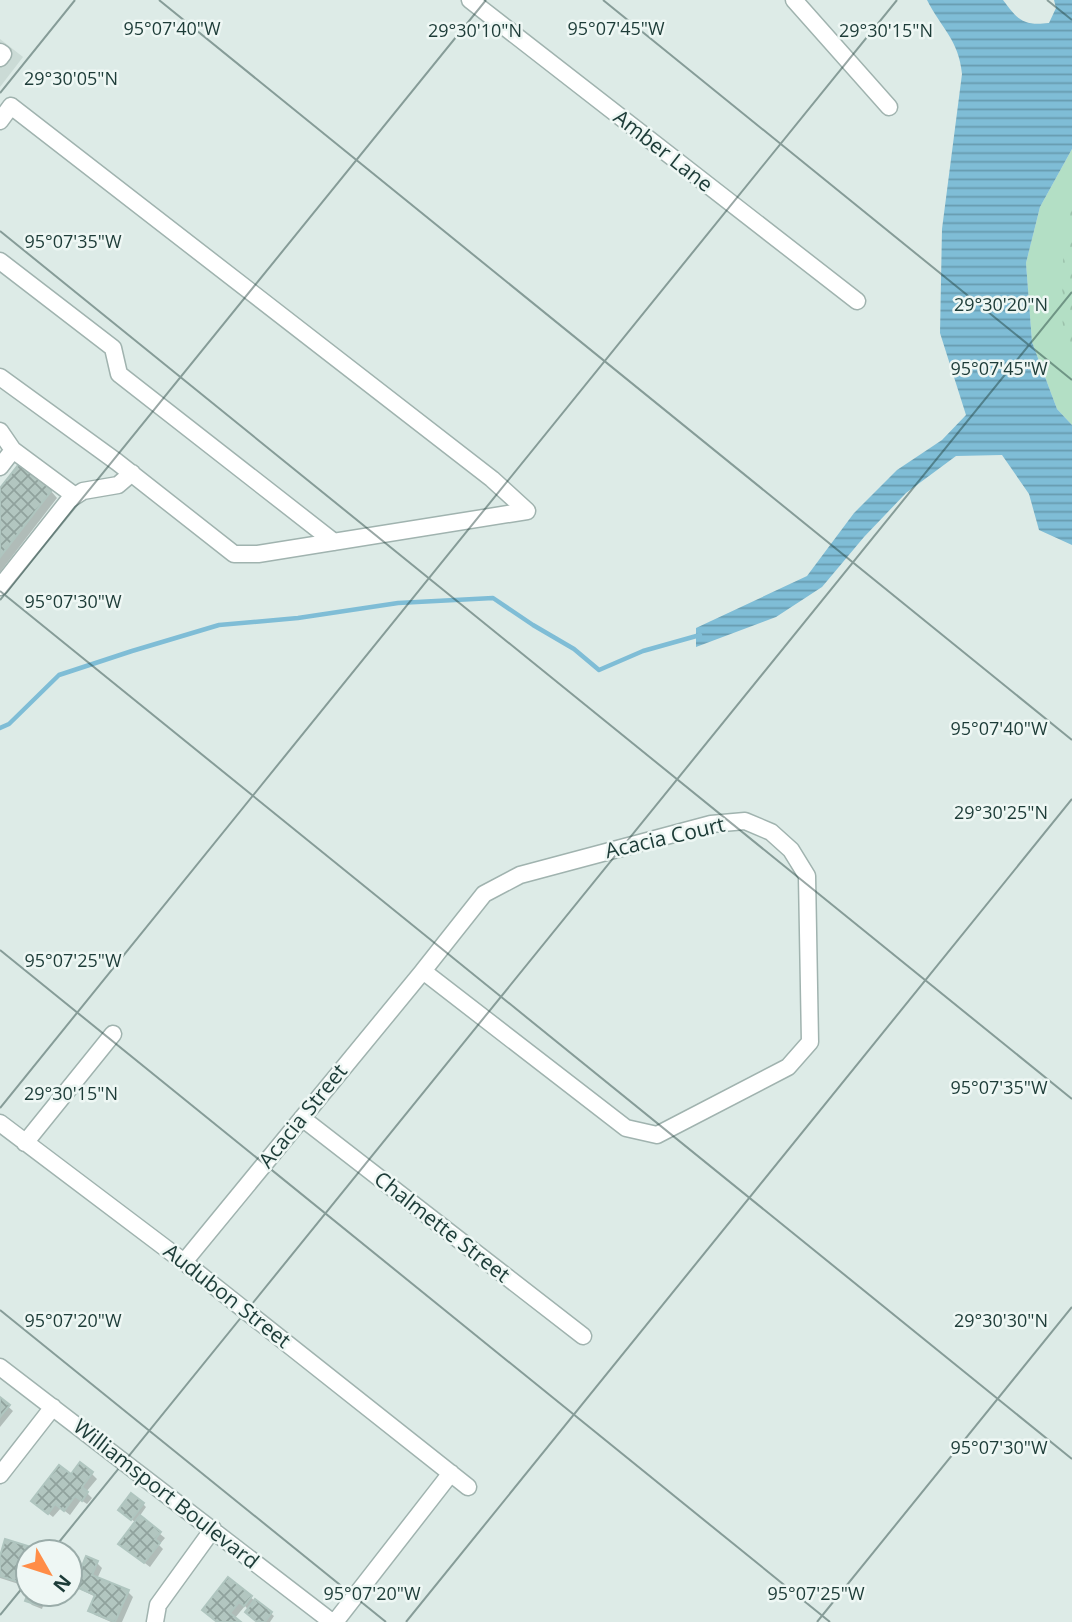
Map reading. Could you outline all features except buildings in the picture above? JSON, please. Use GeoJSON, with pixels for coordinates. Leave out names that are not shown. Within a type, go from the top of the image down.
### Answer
{"type":"FeatureCollection","features":[{"type":"Feature","properties":{"kind":"street","name":"Amber Lane"},"geometry":{"type":"LineString","coordinates":[[470,0],[857,301]]}},
{"type":"Feature","properties":{"kind":"street"},"geometry":{"type":"LineString","coordinates":[[794,0],[889,107]]}},
{"type":"Feature","properties":{"kind":"street"},"geometry":{"type":"LineString","coordinates":[[0,52],[3,54],[0,58]]}},
{"type":"Feature","properties":{"kind":"street"},"geometry":{"type":"LineString","coordinates":[[0,121],[12,106],[492,479],[527,511],[258,554],[234,554],[58,417],[9,386],[0,377]]}},
{"type":"Feature","properties":{"kind":"street"},"geometry":{"type":"LineString","coordinates":[[0,261],[113,348],[119,374],[334,542]]}},
{"type":"Feature","properties":{"kind":"street"},"geometry":{"type":"LineString","coordinates":[[0,431],[13,450],[75,496]]}},
{"type":"Feature","properties":{"kind":"street"},"geometry":{"type":"LineString","coordinates":[[0,467],[13,450]]}},
{"type":"Feature","properties":{"kind":"street"},"geometry":{"type":"LineString","coordinates":[[0,587],[69,500],[83,491],[118,485],[131,473]]}},
{"type":"Feature","properties":{"kind":"street","name":"Acacia Court"},"geometry":{"type":"LineString","coordinates":[[745,821],[771,832],[791,850],[807,876],[810,1042],[788,1067],[657,1135],[626,1128],[423,971],[484,894],[520,875],[711,824],[745,821]]}},
{"type":"Feature","properties":{"kind":"street","name":"Acacia Street"},"geometry":{"type":"LineString","coordinates":[[184,1262],[423,971]]}},
{"type":"Feature","properties":{"kind":"street"},"geometry":{"type":"LineString","coordinates":[[25,1143],[113,1034]]}},
{"type":"Feature","properties":{"kind":"street","name":"Chalmette Street"},"geometry":{"type":"LineString","coordinates":[[302,1118],[583,1336]]}},
{"type":"Feature","properties":{"kind":"street","name":"Audubon Street"},"geometry":{"type":"LineString","coordinates":[[0,1123],[184,1262],[468,1487]]}},
{"type":"Feature","properties":{"kind":"street","name":"Williamsport Boulevard"},"geometry":{"type":"LineString","coordinates":[[0,1367],[334,1622]]}},
{"type":"Feature","properties":{"kind":"street"},"geometry":{"type":"LineString","coordinates":[[0,1475],[53,1407]]}},
{"type":"Feature","properties":{"kind":"street"},"geometry":{"type":"LineString","coordinates":[[334,1622],[451,1473]]}},
{"type":"Feature","properties":{"kind":"street"},"geometry":{"type":"LineString","coordinates":[[155,1622],[158,1605],[213,1530]]}},
{"type":"Feature","properties":{"kind":"shaded area"},"geometry":{"type":"Polygon","coordinates":[[[0,39],[23,57],[0,87],[0,39]]]}},
{"type":"Feature","properties":{"kind":"green space"},"geometry":{"type":"Polygon","coordinates":[[[1072,149],[1072,425],[1057,409],[1032,342],[1026,263],[1040,207],[1072,149]]]}},
{"type":"Feature","properties":{"kind":"green space"},"geometry":{"type":"Polygon","coordinates":[[[1072,198],[1072,366],[1064,346],[1062,293],[1066,227],[1072,198]]]}},
{"type":"Feature","properties":{"kind":"water"},"geometry":{"type":"Polygon","coordinates":[[[927,0],[1003,0],[1022,20],[1040,24],[1049,23],[1056,8],[1054,0],[1072,0],[1072,149],[1040,207],[1026,263],[1032,342],[1057,409],[1072,425],[1072,545],[1039,530],[1029,494],[1002,455],[956,456],[906,493],[822,587],[776,617],[696,647],[696,628],[807,576],[854,513],[897,470],[942,440],[966,415],[940,333],[942,229],[962,74],[953,43],[927,0]]]}},
{"type":"Feature","properties":{"kind":"waterway"},"geometry":{"type":"LineString","coordinates":[[0,728],[9,724],[59,675],[219,625],[298,618],[398,603],[493,598],[574,649],[599,670],[643,651],[700,635]]}}]}
